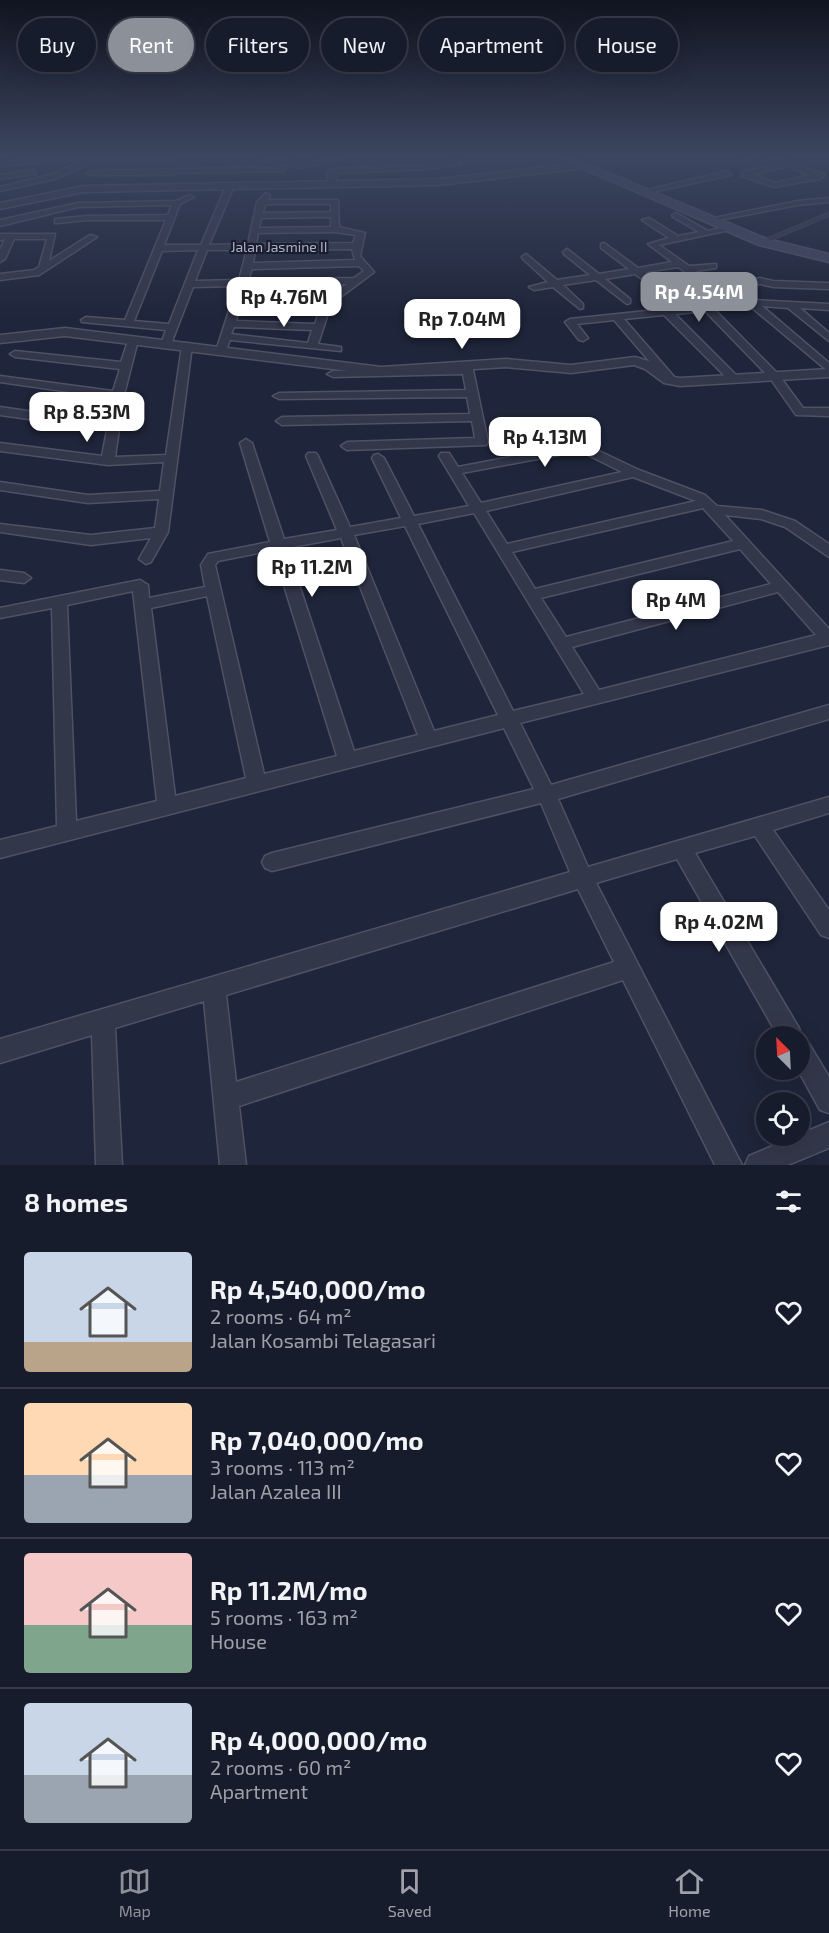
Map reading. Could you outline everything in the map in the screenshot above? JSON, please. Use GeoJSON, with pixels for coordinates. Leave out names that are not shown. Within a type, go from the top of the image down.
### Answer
{"type":"FeatureCollection","features":[{"type":"Feature","properties":{"kind":"main road"},"geometry":{"type":"LineString","coordinates":[[683,209],[763,242],[829,258]]}},
{"type":"Feature","properties":{"kind":"street"},"geometry":{"type":"LineString","coordinates":[[0,223],[59,209]]}},
{"type":"Feature","properties":{"kind":"street"},"geometry":{"type":"LineString","coordinates":[[129,324],[175,209]]}},
{"type":"Feature","properties":{"kind":"street"},"geometry":{"type":"LineString","coordinates":[[166,344],[191,284],[202,247],[219,209]]}},
{"type":"Feature","properties":{"kind":"street"},"geometry":{"type":"LineString","coordinates":[[221,351],[248,266],[260,209]]}},
{"type":"Feature","properties":{"kind":"street"},"geometry":{"type":"LineString","coordinates":[[334,209],[335,229]]}},
{"type":"Feature","properties":{"kind":"street"},"geometry":{"type":"LineString","coordinates":[[708,220],[764,209]]}},
{"type":"Feature","properties":{"kind":"street"},"geometry":{"type":"LineString","coordinates":[[257,216],[334,214]]}},
{"type":"Feature","properties":{"kind":"street"},"geometry":{"type":"LineString","coordinates":[[676,215],[706,233]]}},
{"type":"Feature","properties":{"kind":"street"},"geometry":{"type":"LineString","coordinates":[[58,222],[87,218],[172,217]]}},
{"type":"Feature","properties":{"kind":"street"},"geometry":{"type":"LineString","coordinates":[[646,220],[675,238]]}},
{"type":"Feature","properties":{"kind":"street"},"geometry":{"type":"LineString","coordinates":[[254,231],[335,229],[360,231],[355,254],[359,263],[369,272],[327,303],[312,346]]}},
{"type":"Feature","properties":{"kind":"street"},"geometry":{"type":"LineString","coordinates":[[730,229],[651,244],[714,288],[760,281],[773,284],[829,286]]}},
{"type":"Feature","properties":{"kind":"street"},"geometry":{"type":"LineString","coordinates":[[0,237],[52,236],[43,266]]}},
{"type":"Feature","properties":{"kind":"street"},"geometry":{"type":"LineString","coordinates":[[0,277],[36,273],[43,266],[93,237]]}},
{"type":"Feature","properties":{"kind":"street"},"geometry":{"type":"LineString","coordinates":[[0,259],[10,238]]}},
{"type":"Feature","properties":{"kind":"street","name":"Jalan Jasmine II"},"geometry":{"type":"LineString","coordinates":[[158,248],[357,246]]}},
{"type":"Feature","properties":{"kind":"street"},"geometry":{"type":"LineString","coordinates":[[604,246],[670,296]]}},
{"type":"Feature","properties":{"kind":"street"},"geometry":{"type":"LineString","coordinates":[[567,252],[627,302]]}},
{"type":"Feature","properties":{"kind":"street"},"geometry":{"type":"LineString","coordinates":[[526,257],[580,306]]}},
{"type":"Feature","properties":{"kind":"street"},"geometry":{"type":"LineString","coordinates":[[248,266],[359,263]]}},
{"type":"Feature","properties":{"kind":"street"},"geometry":{"type":"LineString","coordinates":[[534,287],[638,272],[713,266]]}},
{"type":"Feature","properties":{"kind":"street"},"geometry":{"type":"LineString","coordinates":[[191,284],[354,281]]}},
{"type":"Feature","properties":{"kind":"street"},"geometry":{"type":"LineString","coordinates":[[773,284],[775,303]]}},
{"type":"Feature","properties":{"kind":"street"},"geometry":{"type":"LineString","coordinates":[[237,303],[327,303]]}},
{"type":"Feature","properties":{"kind":"street"},"geometry":{"type":"LineString","coordinates":[[753,303],[829,371]]}},
{"type":"Feature","properties":{"kind":"street"},"geometry":{"type":"LineString","coordinates":[[583,338],[570,322],[753,303],[829,307]]}},
{"type":"Feature","properties":{"kind":"street"},"geometry":{"type":"LineString","coordinates":[[789,304],[829,338]]}},
{"type":"Feature","properties":{"kind":"street"},"geometry":{"type":"LineString","coordinates":[[707,308],[774,376],[800,412],[829,412]]}},
{"type":"Feature","properties":{"kind":"street"},"geometry":{"type":"LineString","coordinates":[[667,312],[733,378]]}},
{"type":"Feature","properties":{"kind":"street"},"geometry":{"type":"LineString","coordinates":[[617,318],[673,381]]}},
{"type":"Feature","properties":{"kind":"street"},"geometry":{"type":"LineString","coordinates":[[86,320],[172,327]]}},
{"type":"Feature","properties":{"kind":"street"},"geometry":{"type":"LineString","coordinates":[[231,324],[318,327]]}},
{"type":"Feature","properties":{"kind":"street"},"geometry":{"type":"LineString","coordinates":[[0,339],[64,332],[187,346],[333,370],[467,368]]}},
{"type":"Feature","properties":{"kind":"street"},"geometry":{"type":"LineString","coordinates":[[227,337],[337,349]]}},
{"type":"Feature","properties":{"kind":"street"},"geometry":{"type":"LineString","coordinates":[[108,461],[118,395],[133,340]]}},
{"type":"Feature","properties":{"kind":"street"},"geometry":{"type":"LineString","coordinates":[[146,559],[161,532],[164,495],[172,458],[187,346]]}},
{"type":"Feature","properties":{"kind":"street"},"geometry":{"type":"LineString","coordinates":[[15,354],[126,366]]}},
{"type":"Feature","properties":{"kind":"street"},"geometry":{"type":"LineString","coordinates":[[333,370],[467,368],[506,363],[576,369],[635,361],[644,363],[673,381],[829,371]]}},
{"type":"Feature","properties":{"kind":"street"},"geometry":{"type":"LineString","coordinates":[[347,446],[482,442],[467,368]]}},
{"type":"Feature","properties":{"kind":"street"},"geometry":{"type":"LineString","coordinates":[[0,379],[118,395]]}},
{"type":"Feature","properties":{"kind":"street"},"geometry":{"type":"LineString","coordinates":[[279,396],[472,393]]}},
{"type":"Feature","properties":{"kind":"street"},"geometry":{"type":"LineString","coordinates":[[0,411],[113,427]]}},
{"type":"Feature","properties":{"kind":"street"},"geometry":{"type":"LineString","coordinates":[[282,421],[477,417]]}},
{"type":"Feature","properties":{"kind":"street"},"geometry":{"type":"LineString","coordinates":[[246,443],[348,762]]}},
{"type":"Feature","properties":{"kind":"street"},"geometry":{"type":"LineString","coordinates":[[0,447],[108,461],[172,458]]}},
{"type":"Feature","properties":{"kind":"street"},"geometry":{"type":"LineString","coordinates":[[0,849],[829,638],[710,507],[688,492],[634,473],[582,447],[455,471]]}},
{"type":"Feature","properties":{"kind":"street"},"geometry":{"type":"LineString","coordinates":[[312,456],[346,533],[429,741]]}},
{"type":"Feature","properties":{"kind":"street"},"geometry":{"type":"LineString","coordinates":[[445,456],[596,699]]}},
{"type":"Feature","properties":{"kind":"street"},"geometry":{"type":"LineString","coordinates":[[378,458],[546,794],[583,878],[729,1165]]}},
{"type":"Feature","properties":{"kind":"street"},"geometry":{"type":"LineString","coordinates":[[257,784],[208,565],[213,557],[278,547],[479,508],[634,473]]}},
{"type":"Feature","properties":{"kind":"street"},"geometry":{"type":"LineString","coordinates":[[0,486],[88,499],[164,495]]}},
{"type":"Feature","properties":{"kind":"street"},"geometry":{"type":"LineString","coordinates":[[504,549],[710,507],[750,512],[788,521],[802,528],[829,552]]}},
{"type":"Feature","properties":{"kind":"street"},"geometry":{"type":"LineString","coordinates":[[0,528],[91,540],[161,532]]}},
{"type":"Feature","properties":{"kind":"street"},"geometry":{"type":"LineString","coordinates":[[531,595],[742,544]]}},
{"type":"Feature","properties":{"kind":"street"},"geometry":{"type":"LineString","coordinates":[[0,575],[24,578]]}},
{"type":"Feature","properties":{"kind":"street"},"geometry":{"type":"LineString","coordinates":[[0,613],[140,585],[167,807]]}},
{"type":"Feature","properties":{"kind":"street"},"geometry":{"type":"LineString","coordinates":[[562,644],[782,586]]}},
{"type":"Feature","properties":{"kind":"street"},"geometry":{"type":"LineString","coordinates":[[144,604],[213,590]]}},
{"type":"Feature","properties":{"kind":"street"},"geometry":{"type":"LineString","coordinates":[[59,602],[67,832]]}},
{"type":"Feature","properties":{"kind":"street"},"geometry":{"type":"LineString","coordinates":[[272,862],[546,794],[829,712]]}},
{"type":"Feature","properties":{"kind":"street"},"geometry":{"type":"LineString","coordinates":[[0,1051],[829,805]]}},
{"type":"Feature","properties":{"kind":"street"},"geometry":{"type":"LineString","coordinates":[[759,826],[829,928]]}},
{"type":"Feature","properties":{"kind":"street"},"geometry":{"type":"LineString","coordinates":[[682,849],[785,1026]]}},
{"type":"Feature","properties":{"kind":"street"},"geometry":{"type":"LineString","coordinates":[[226,1098],[628,968]]}},
{"type":"Feature","properties":{"kind":"street"},"geometry":{"type":"LineString","coordinates":[[214,987],[233,1165]]}},
{"type":"Feature","properties":{"kind":"street"},"geometry":{"type":"LineString","coordinates":[[103,1020],[109,1165]]}},
{"type":"Feature","properties":{"kind":"street"},"geometry":{"type":"LineString","coordinates":[[810,1068],[829,1101]]}},
{"type":"Feature","properties":{"kind":"street"},"geometry":{"type":"LineString","coordinates":[[758,1165],[829,1135]]}},
{"type":"Feature","properties":{"kind":"lane"},"geometry":{"type":"LineString","coordinates":[[763,242],[829,214]]}}]}
